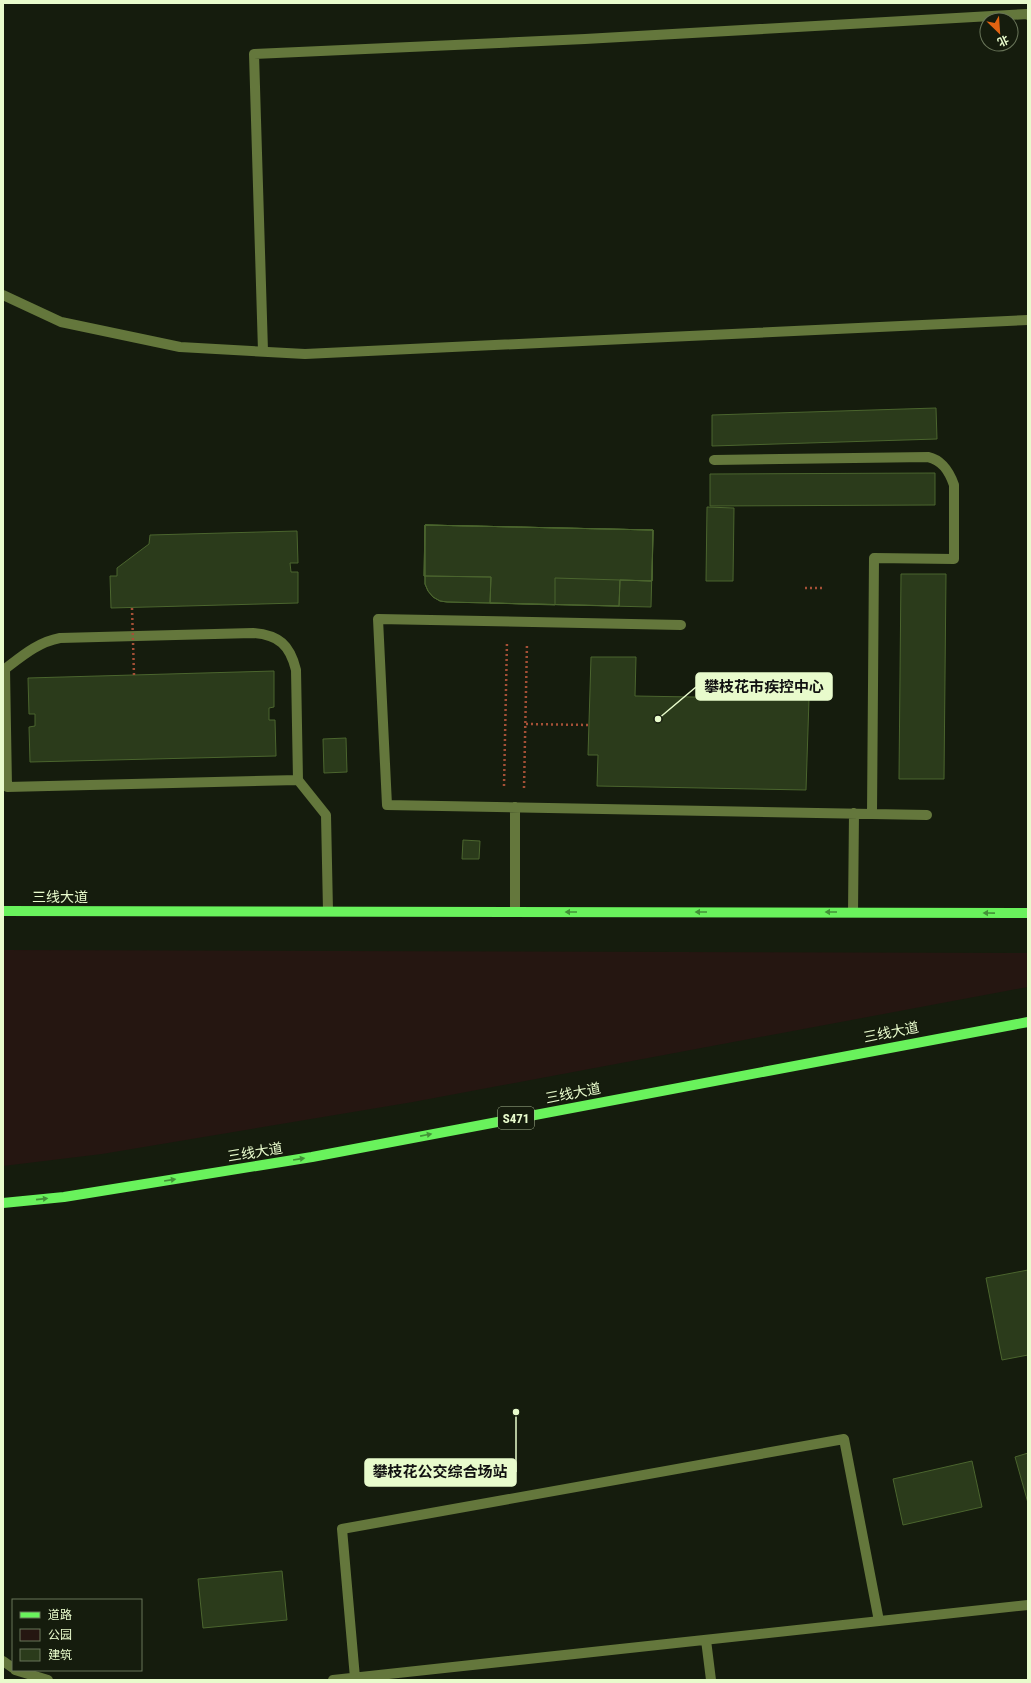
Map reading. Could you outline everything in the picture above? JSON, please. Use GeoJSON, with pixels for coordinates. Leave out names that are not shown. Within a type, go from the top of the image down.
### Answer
{"type":"FeatureCollection","features":[{"type":"Feature","properties":{"kind":"main road","name":"三线大道"},"geometry":{"type":"LineString","coordinates":[[3,911],[1028,913]]}},
{"type":"Feature","properties":{"kind":"main road","name":"三线大道"},"geometry":{"type":"LineString","coordinates":[[3,1203],[64,1197],[312,1157],[988,1028],[1028,1022]]}},
{"type":"Feature","properties":{"kind":"street"},"geometry":{"type":"LineString","coordinates":[[263,351],[254,54],[585,39],[1019,14],[1028,15]]}},
{"type":"Feature","properties":{"kind":"street"},"geometry":{"type":"LineString","coordinates":[[3,295],[61,322],[180,347],[304,354],[1028,320]]}},
{"type":"Feature","properties":{"kind":"street"},"geometry":{"type":"LineString","coordinates":[[714,460],[928,457],[936,459],[942,464],[952,478],[954,485],[954,559],[874,558],[872,814]]}},
{"type":"Feature","properties":{"kind":"street"},"geometry":{"type":"LineString","coordinates":[[681,625],[378,619],[387,805],[927,815]]}},
{"type":"Feature","properties":{"kind":"street"},"geometry":{"type":"LineString","coordinates":[[298,780],[7,787],[5,669],[37,646],[48,640],[60,638],[253,633],[266,634],[278,639],[287,647],[293,658],[296,670],[298,780],[326,815],[328,911]]}},
{"type":"Feature","properties":{"kind":"street"},"geometry":{"type":"LineString","coordinates":[[516,912],[519,807]]}},
{"type":"Feature","properties":{"kind":"street"},"geometry":{"type":"LineString","coordinates":[[853,912],[854,813]]}},
{"type":"Feature","properties":{"kind":"street"},"geometry":{"type":"LineString","coordinates":[[355,1678],[342,1529],[844,1439],[879,1621]]}},
{"type":"Feature","properties":{"kind":"street"},"geometry":{"type":"LineString","coordinates":[[334,1680],[1028,1605]]}},
{"type":"Feature","properties":{"kind":"street"},"geometry":{"type":"LineString","coordinates":[[706,1640],[711,1680]]}},
{"type":"Feature","properties":{"kind":"street"},"geometry":{"type":"LineString","coordinates":[[3,1661],[12,1668]]}},
{"type":"Feature","properties":{"kind":"street"},"geometry":{"type":"LineString","coordinates":[[20,1671],[48,1680]]}},
{"type":"Feature","properties":{"kind":"path"},"geometry":{"type":"LineString","coordinates":[[805,588],[823,588]]}},
{"type":"Feature","properties":{"kind":"path"},"geometry":{"type":"LineString","coordinates":[[132,608],[134,675]]}},
{"type":"Feature","properties":{"kind":"path"},"geometry":{"type":"LineString","coordinates":[[503,807],[507,622]]}},
{"type":"Feature","properties":{"kind":"path"},"geometry":{"type":"LineString","coordinates":[[519,807],[525,724],[528,622]]}},
{"type":"Feature","properties":{"kind":"path"},"geometry":{"type":"LineString","coordinates":[[525,724],[589,725]]}},
{"type":"Feature","properties":{"kind":"green space"},"geometry":{"type":"Polygon","coordinates":[[[3,950],[1028,953],[1028,987],[413,1102],[102,1154],[3,1166],[3,950]]]}},
{"type":"Feature","properties":{"kind":"building"},"geometry":{"type":"Polygon","coordinates":[[[936,408],[937,439],[712,446],[712,415],[936,408]]]}},
{"type":"Feature","properties":{"kind":"building"},"geometry":{"type":"Polygon","coordinates":[[[935,473],[935,505],[710,506],[710,474],[935,473]]]}},
{"type":"Feature","properties":{"kind":"building"},"geometry":{"type":"Polygon","coordinates":[[[707,507],[734,508],[733,581],[706,581],[707,507]]]}},
{"type":"Feature","properties":{"kind":"building"},"geometry":{"type":"Polygon","coordinates":[[[425,525],[653,530],[651,607],[440,601],[433,597],[425,584],[425,525]]]}},
{"type":"Feature","properties":{"kind":"building"},"geometry":{"type":"Polygon","coordinates":[[[425,525],[653,530],[652,581],[620,580],[619,606],[440,601],[433,597],[425,584],[425,525]]]}},
{"type":"Feature","properties":{"kind":"building"},"geometry":{"type":"Polygon","coordinates":[[[425,525],[653,530],[652,581],[620,580],[619,606],[490,603],[491,577],[424,576],[425,525]]]}},
{"type":"Feature","properties":{"kind":"building"},"geometry":{"type":"Polygon","coordinates":[[[425,525],[653,530],[652,581],[555,578],[555,605],[490,603],[491,577],[424,576],[425,525]]]}},
{"type":"Feature","properties":{"kind":"building"},"geometry":{"type":"Polygon","coordinates":[[[297,531],[298,563],[290,563],[291,572],[298,572],[298,603],[111,608],[110,576],[117,576],[117,568],[149,544],[150,535],[297,531]]]}},
{"type":"Feature","properties":{"kind":"building"},"geometry":{"type":"Polygon","coordinates":[[[901,574],[946,574],[944,779],[899,779],[901,574]]]}},
{"type":"Feature","properties":{"kind":"building"},"geometry":{"type":"Polygon","coordinates":[[[591,657],[636,657],[635,696],[809,699],[806,790],[597,786],[598,755],[588,755],[591,657]]]}},
{"type":"Feature","properties":{"kind":"building"},"geometry":{"type":"Polygon","coordinates":[[[274,671],[274,707],[269,708],[269,720],[275,720],[276,756],[30,762],[29,727],[35,726],[35,714],[29,714],[28,678],[274,671]]]}},
{"type":"Feature","properties":{"kind":"building"},"geometry":{"type":"Polygon","coordinates":[[[346,738],[347,772],[324,773],[323,739],[346,738]]]}},
{"type":"Feature","properties":{"kind":"building"},"geometry":{"type":"Polygon","coordinates":[[[463,840],[480,841],[479,859],[462,859],[463,840]]]}},
{"type":"Feature","properties":{"kind":"building"},"geometry":{"type":"Polygon","coordinates":[[[1028,1270],[1028,1355],[1002,1360],[986,1278],[1028,1270]]]}},
{"type":"Feature","properties":{"kind":"building"},"geometry":{"type":"Polygon","coordinates":[[[1028,1453],[1028,1503],[1015,1457],[1028,1453]]]}},
{"type":"Feature","properties":{"kind":"building"},"geometry":{"type":"Polygon","coordinates":[[[972,1461],[982,1507],[903,1525],[893,1479],[972,1461]]]}},
{"type":"Feature","properties":{"kind":"building"},"geometry":{"type":"Polygon","coordinates":[[[282,1571],[287,1620],[203,1628],[198,1579],[282,1571]]]}},
{"type":"Feature","properties":{"kind":"place","name":"攀枝花市疾控中心"},"geometry":{"type":"Point","coordinates":[658,719]}},
{"type":"Feature","properties":{"kind":"place","name":"攀枝花公交综合场站"},"geometry":{"type":"Point","coordinates":[516,1412]}}]}
